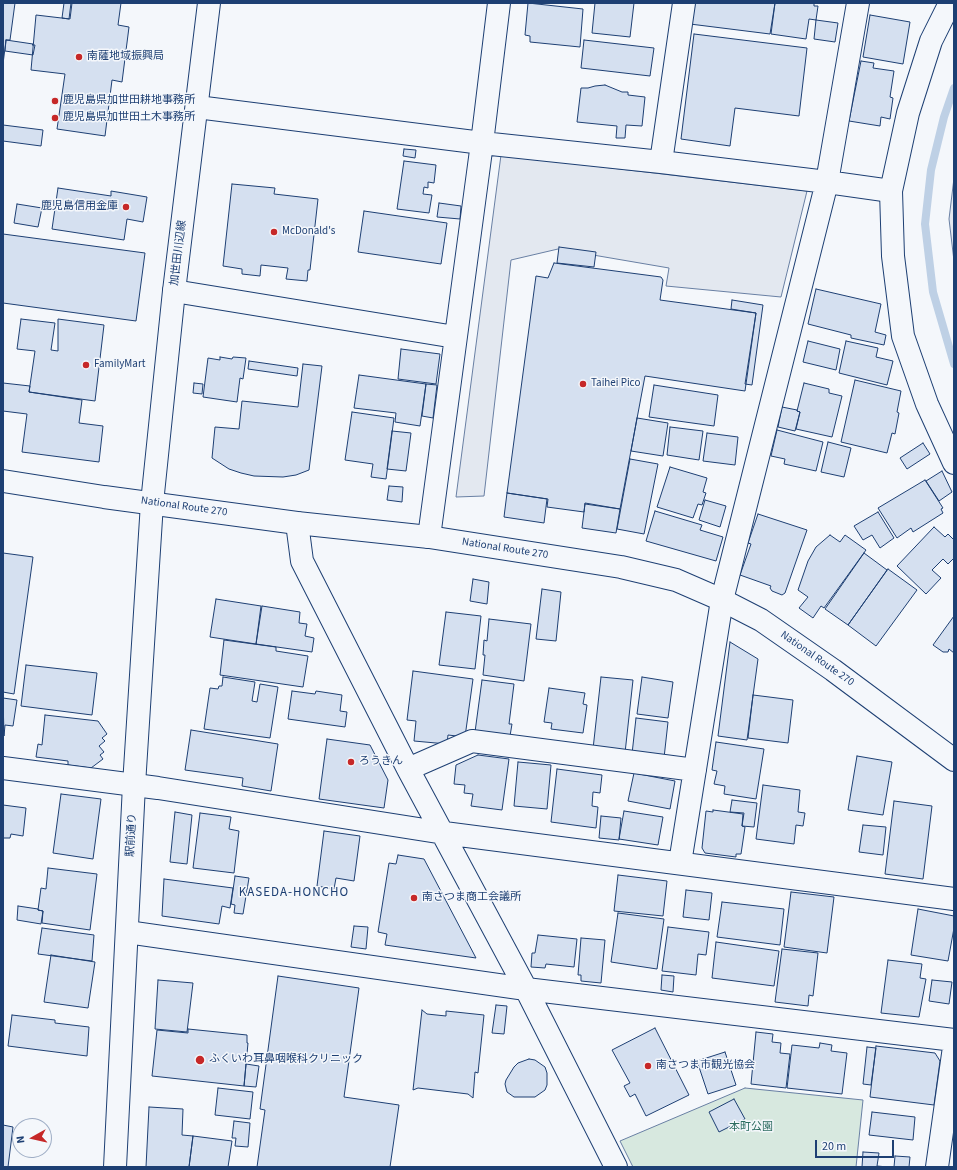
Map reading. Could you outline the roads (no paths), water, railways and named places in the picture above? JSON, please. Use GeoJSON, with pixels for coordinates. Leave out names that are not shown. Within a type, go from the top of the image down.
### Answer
{"type":"FeatureCollection","features":[{"type":"Feature","properties":{"kind":"main road","name":"加世田川辺線"},"geometry":{"type":"LineString","coordinates":[[152,503],[174,291],[209,3]]}},
{"type":"Feature","properties":{"kind":"main road"},"geometry":{"type":"LineString","coordinates":[[429,537],[482,143],[499,3]]}},
{"type":"Feature","properties":{"kind":"main road"},"geometry":{"type":"LineString","coordinates":[[661,162],[684,3]]}},
{"type":"Feature","properties":{"kind":"main road"},"geometry":{"type":"LineString","coordinates":[[680,863],[722,600],[827,182],[858,3]]}},
{"type":"Feature","properties":{"kind":"main road"},"geometry":{"type":"LineString","coordinates":[[950,3],[931,41],[908,113],[891,191],[893,256],[903,336],[927,404],[954,463]]}},
{"type":"Feature","properties":{"kind":"main road"},"geometry":{"type":"LineString","coordinates":[[197,107],[482,143],[661,162],[891,191]]}},
{"type":"Feature","properties":{"kind":"main road"},"geometry":{"type":"LineString","coordinates":[[174,291],[455,337]]}},
{"type":"Feature","properties":{"kind":"main road","name":"National Route 270"},"geometry":{"type":"LineString","coordinates":[[3,481],[104,497],[297,523],[429,537],[621,567],[676,580],[722,600],[760,620],[833,670],[954,760]]}},
{"type":"Feature","properties":{"kind":"main road","name":"駅前通り"},"geometry":{"type":"LineString","coordinates":[[115,1167],[134,785],[152,503]]}},
{"type":"Feature","properties":{"kind":"main road"},"geometry":{"type":"LineString","coordinates":[[297,523],[302,561],[408,769],[444,833],[526,989],[616,1167]]}},
{"type":"Feature","properties":{"kind":"main road"},"geometry":{"type":"LineString","coordinates":[[408,769],[472,741],[695,770]]}},
{"type":"Feature","properties":{"kind":"main road"},"geometry":{"type":"LineString","coordinates":[[3,768],[134,785],[444,833],[954,899]]}},
{"type":"Feature","properties":{"kind":"main road"},"geometry":{"type":"LineString","coordinates":[[127,932],[526,989],[954,1040]]}},
{"type":"Feature","properties":{"kind":"main road"},"geometry":{"type":"LineString","coordinates":[[937,1167],[954,1047]]}},
{"type":"Feature","properties":{"kind":"waterway"},"geometry":{"type":"LineString","coordinates":[[954,88],[944,117],[931,170],[925,224],[933,292],[954,364]]}},
{"type":"Feature","properties":{"kind":"place","name":"南薩地域振興局"},"geometry":{"type":"Point","coordinates":[79,57]}},
{"type":"Feature","properties":{"kind":"place","name":"鹿児島県加世田耕地事務所"},"geometry":{"type":"Point","coordinates":[55,101]}},
{"type":"Feature","properties":{"kind":"place","name":"鹿児島県加世田土木事務所"},"geometry":{"type":"Point","coordinates":[55,118]}},
{"type":"Feature","properties":{"kind":"place","name":"鹿児島信用金庫"},"geometry":{"type":"Point","coordinates":[126,207]}},
{"type":"Feature","properties":{"kind":"place","name":"McDonald's"},"geometry":{"type":"Point","coordinates":[274,232]}},
{"type":"Feature","properties":{"kind":"place","name":"FamilyMart"},"geometry":{"type":"Point","coordinates":[86,365]}},
{"type":"Feature","properties":{"kind":"place","name":"Taihei Pico"},"geometry":{"type":"Point","coordinates":[583,384]}},
{"type":"Feature","properties":{"kind":"place","name":"ろうきん"},"geometry":{"type":"Point","coordinates":[351,762]}},
{"type":"Feature","properties":{"kind":"place","name":"南さつま商工会議所"},"geometry":{"type":"Point","coordinates":[414,898]}},
{"type":"Feature","properties":{"kind":"place","name":"ふくいわ耳鼻咽喉科クリニック"},"geometry":{"type":"Point","coordinates":[200,1060]}},
{"type":"Feature","properties":{"kind":"place","name":"南さつま市観光協会"},"geometry":{"type":"Point","coordinates":[648,1066]}},
{"type":"Feature","properties":{"kind":"district","name":"KASEDA-HONCHO"},"geometry":{"type":"Point","coordinates":[294,893]}},
{"type":"Feature","properties":{"kind":"park label","name":"本町公園"},"geometry":{"type":"Point","coordinates":[751,1128]}}]}
